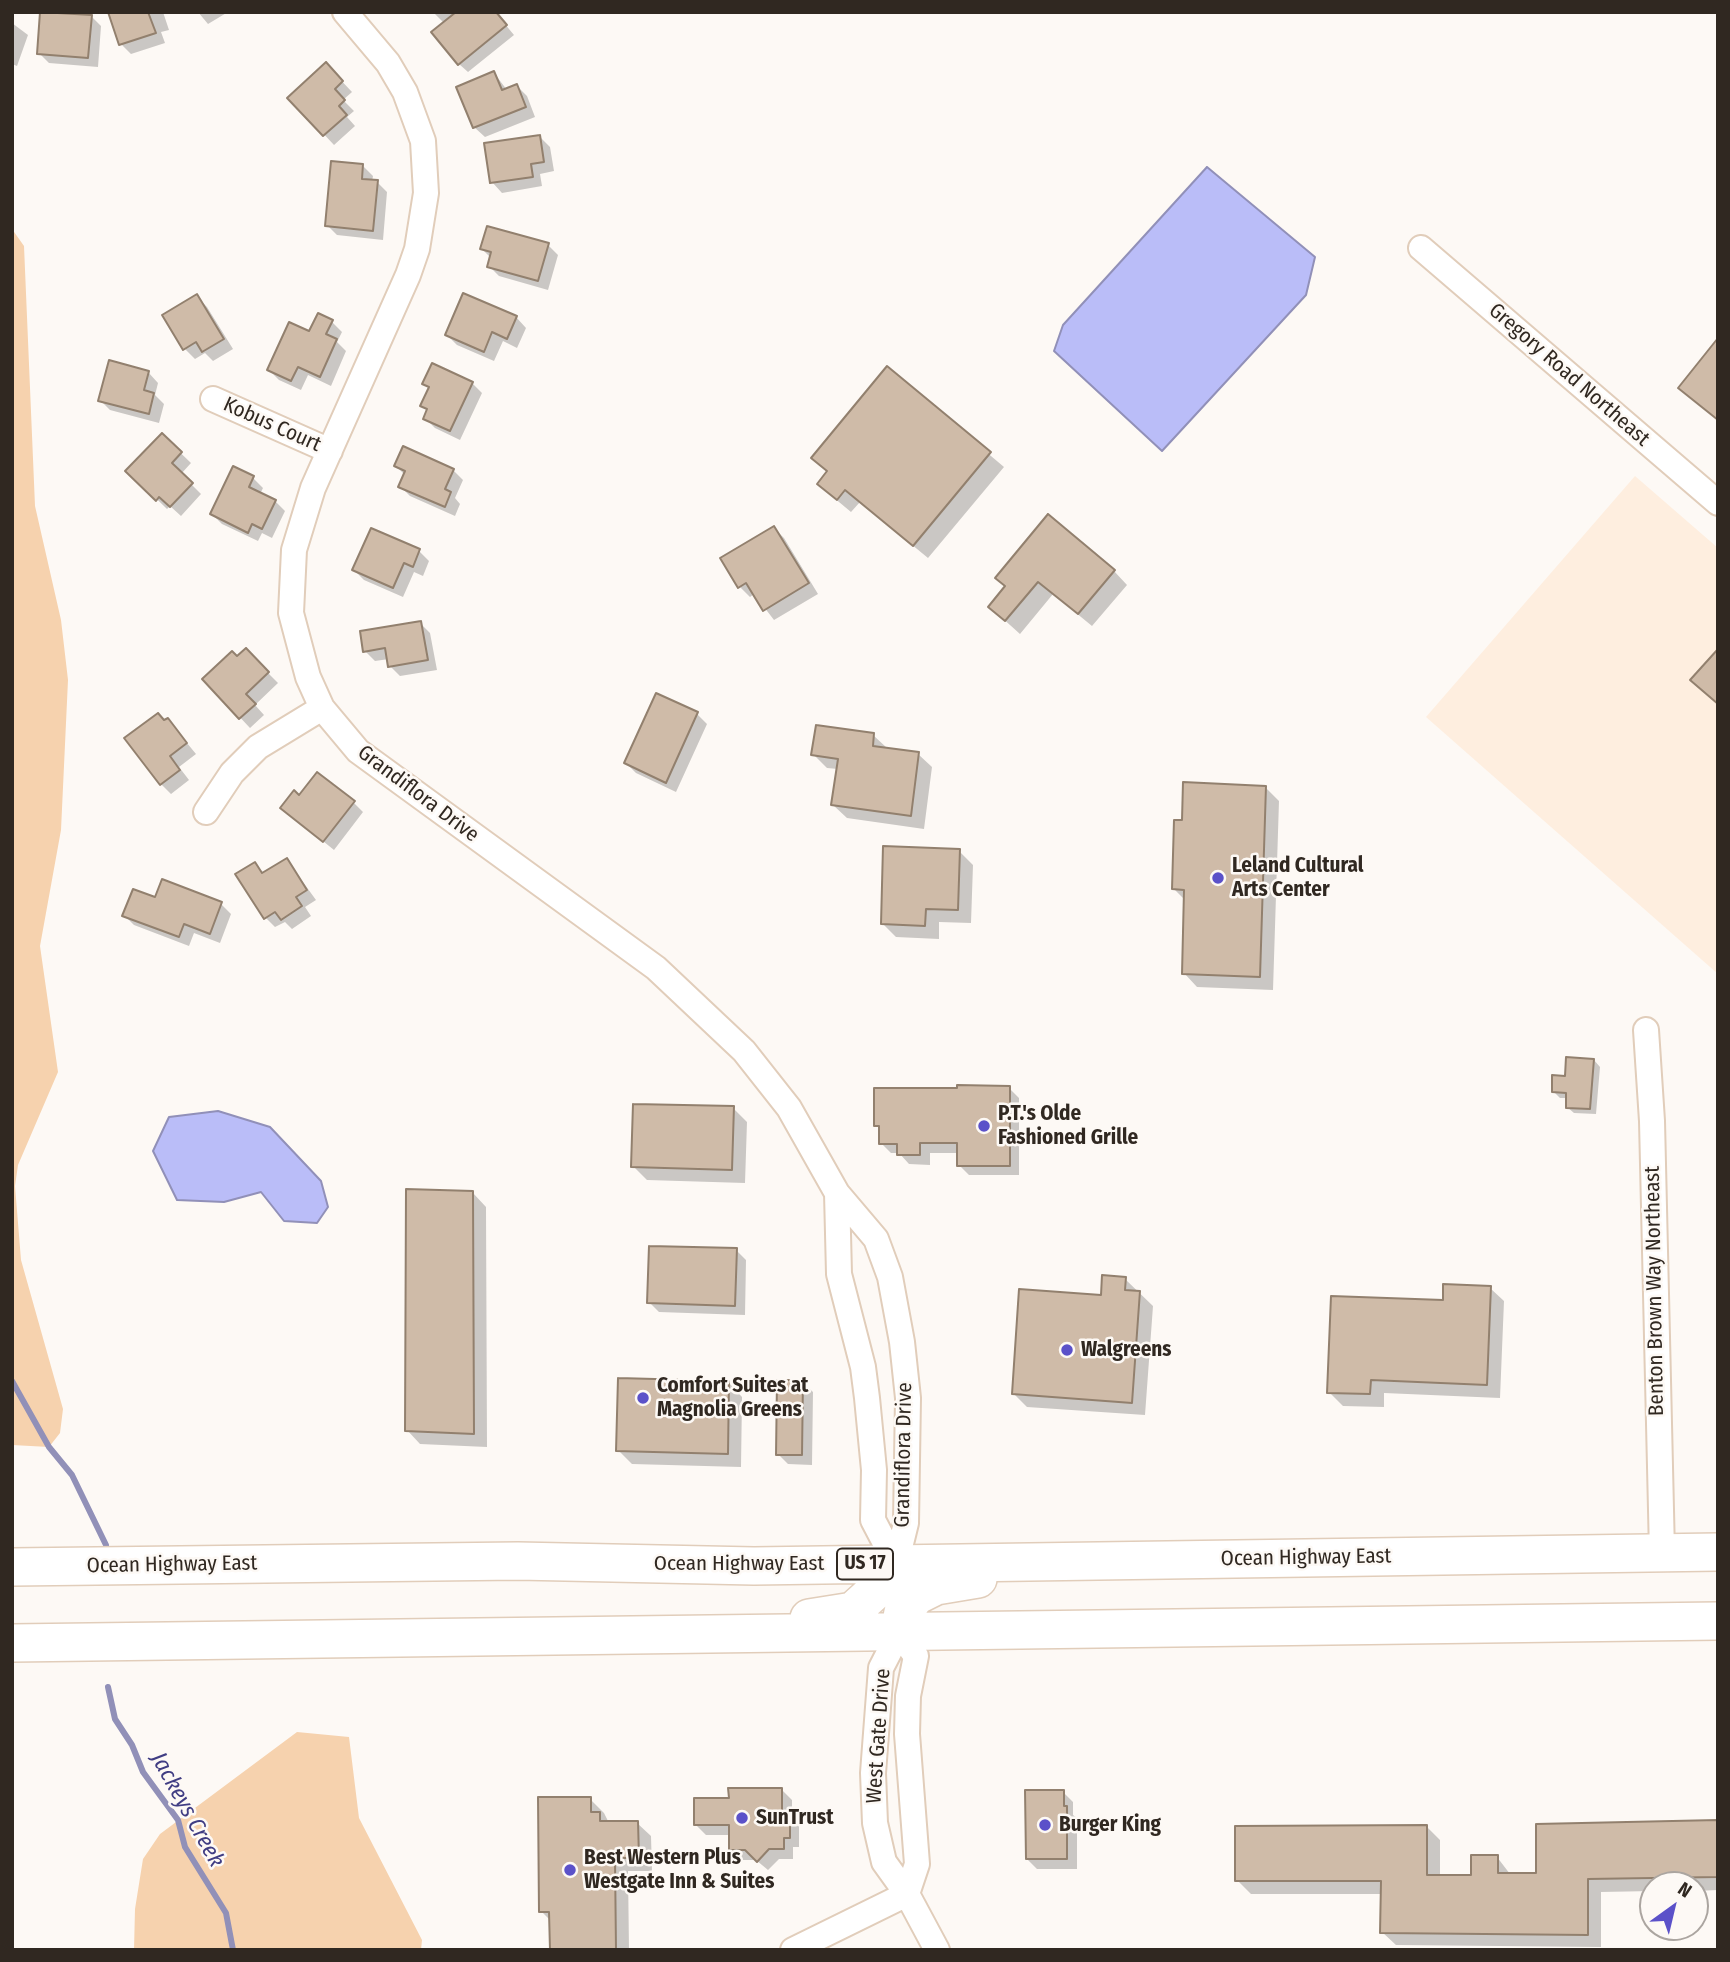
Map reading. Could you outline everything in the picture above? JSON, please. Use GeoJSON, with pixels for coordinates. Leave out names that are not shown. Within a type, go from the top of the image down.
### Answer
{"type":"FeatureCollection","features":[{"type":"Feature","properties":{"kind":"highway","name":"Ocean Highway East"},"geometry":{"type":"LineString","coordinates":[[12,1567],[505,1562],[754,1566],[1718,1552]]}},
{"type":"Feature","properties":{"kind":"highway"},"geometry":{"type":"LineString","coordinates":[[899,1633],[908,1602],[936,1586],[1107,1560]]}},
{"type":"Feature","properties":{"kind":"highway"},"geometry":{"type":"LineString","coordinates":[[701,1636],[853,1611],[886,1581],[896,1564]]}},
{"type":"Feature","properties":{"kind":"highway"},"geometry":{"type":"LineString","coordinates":[[12,1643],[701,1636],[1709,1620]]}},
{"type":"Feature","properties":{"kind":"street","name":"Grandiflora Drive"},"geometry":{"type":"LineString","coordinates":[[345,12],[388,63],[405,92],[423,141],[426,193],[417,249],[408,275],[302,517],[290,585],[291,613],[297,646],[322,708],[337,729],[374,765],[633,950],[716,1022],[783,1099],[837,1193],[876,1239],[884,1256],[898,1309],[908,1398],[906,1523],[896,1564]]}},
{"type":"Feature","properties":{"kind":"street","name":"Gregory Road Northeast"},"geometry":{"type":"LineString","coordinates":[[1421,248],[1718,503]]}},
{"type":"Feature","properties":{"kind":"street","name":"Kobus Court"},"geometry":{"type":"LineString","coordinates":[[213,399],[330,451]]}},
{"type":"Feature","properties":{"kind":"street"},"geometry":{"type":"LineString","coordinates":[[206,812],[232,773],[258,747],[322,708]]}},
{"type":"Feature","properties":{"kind":"street","name":"Benton Brown Way Northeast"},"geometry":{"type":"LineString","coordinates":[[1646,1030],[1652,1121],[1662,1553]]}},
{"type":"Feature","properties":{"kind":"street","name":"Grandiflora Drive"},"geometry":{"type":"LineString","coordinates":[[837,1193],[839,1274],[863,1367],[867,1398],[874,1470],[873,1520],[896,1564]]}},
{"type":"Feature","properties":{"kind":"street","name":"West Gate Drive"},"geometry":{"type":"LineString","coordinates":[[907,1894],[917,1864],[908,1734],[908,1696],[916,1656],[899,1633],[881,1668],[872,1794],[877,1842],[884,1862],[907,1894],[937,1950]]}},
{"type":"Feature","properties":{"kind":"street"},"geometry":{"type":"LineString","coordinates":[[793,1950],[907,1894]]}},
{"type":"Feature","properties":{"kind":"shaded area"},"geometry":{"type":"Polygon","coordinates":[[[12,229],[24,246],[35,506],[61,620],[68,680],[61,830],[40,946],[58,1072],[18,1165],[15,1186],[21,1260],[63,1409],[60,1433],[49,1447],[12,1445],[12,229]]]}},
{"type":"Feature","properties":{"kind":"shaded area"},"geometry":{"type":"Polygon","coordinates":[[[1635,476],[1718,548],[1718,974],[1426,717],[1635,476]]]}},
{"type":"Feature","properties":{"kind":"shaded area"},"geometry":{"type":"Polygon","coordinates":[[[297,1732],[349,1737],[359,1818],[422,1940],[421,1950],[134,1950],[135,1909],[143,1859],[160,1834],[297,1732]]]}},
{"type":"Feature","properties":{"kind":"water"},"geometry":{"type":"Polygon","coordinates":[[[1207,167],[1315,257],[1306,295],[1162,451],[1054,351],[1063,325],[1207,167]]]}},
{"type":"Feature","properties":{"kind":"water"},"geometry":{"type":"Polygon","coordinates":[[[218,1111],[270,1127],[321,1181],[328,1207],[317,1223],[284,1221],[261,1192],[224,1202],[177,1200],[153,1151],[169,1117],[218,1111]]]}},
{"type":"Feature","properties":{"kind":"building"},"geometry":{"type":"Polygon","coordinates":[[[40,12],[92,15],[88,58],[37,54],[40,12]]]}},
{"type":"Feature","properties":{"kind":"building"},"geometry":{"type":"Polygon","coordinates":[[[108,12],[148,12],[156,33],[119,45],[108,12]]]}},
{"type":"Feature","properties":{"kind":"building"},"geometry":{"type":"Polygon","coordinates":[[[456,12],[496,12],[507,25],[458,65],[431,32],[456,12]]]}},
{"type":"Feature","properties":{"kind":"building"},"geometry":{"type":"Polygon","coordinates":[[[326,62],[343,81],[335,89],[345,100],[339,106],[347,115],[323,136],[287,98],[326,62]]]}},
{"type":"Feature","properties":{"kind":"building"},"geometry":{"type":"Polygon","coordinates":[[[494,71],[502,90],[517,84],[526,107],[473,128],[456,87],[494,71]]]}},
{"type":"Feature","properties":{"kind":"building"},"geometry":{"type":"Polygon","coordinates":[[[540,135],[544,162],[531,164],[533,177],[490,183],[484,143],[540,135]]]}},
{"type":"Feature","properties":{"kind":"building"},"geometry":{"type":"Polygon","coordinates":[[[331,161],[363,164],[362,179],[378,180],[373,231],[325,226],[331,161]]]}},
{"type":"Feature","properties":{"kind":"building"},"geometry":{"type":"Polygon","coordinates":[[[487,226],[549,243],[538,281],[487,267],[491,252],[480,249],[487,226]]]}},
{"type":"Feature","properties":{"kind":"building"},"geometry":{"type":"Polygon","coordinates":[[[463,293],[517,316],[507,339],[492,332],[484,352],[445,335],[463,293]]]}},
{"type":"Feature","properties":{"kind":"building"},"geometry":{"type":"Polygon","coordinates":[[[197,294],[224,339],[202,352],[196,342],[183,350],[162,315],[197,294]]]}},
{"type":"Feature","properties":{"kind":"building"},"geometry":{"type":"Polygon","coordinates":[[[318,313],[333,320],[326,334],[337,339],[320,377],[298,367],[291,381],[267,370],[289,322],[309,331],[318,313]]]}},
{"type":"Feature","properties":{"kind":"building"},"geometry":{"type":"Polygon","coordinates":[[[1718,338],[1718,420],[1678,388],[1718,338]]]}},
{"type":"Feature","properties":{"kind":"building"},"geometry":{"type":"Polygon","coordinates":[[[109,360],[149,371],[144,390],[154,393],[149,414],[98,401],[109,360]]]}},
{"type":"Feature","properties":{"kind":"building"},"geometry":{"type":"Polygon","coordinates":[[[432,363],[473,382],[450,431],[423,419],[427,409],[420,406],[429,387],[422,384],[432,363]]]}},
{"type":"Feature","properties":{"kind":"building"},"geometry":{"type":"Polygon","coordinates":[[[887,366],[991,452],[913,546],[845,490],[837,500],[817,484],[827,471],[811,458],[887,366]]]}},
{"type":"Feature","properties":{"kind":"building"},"geometry":{"type":"Polygon","coordinates":[[[162,433],[182,452],[172,463],[193,483],[170,507],[159,497],[156,501],[125,471],[162,433]]]}},
{"type":"Feature","properties":{"kind":"building"},"geometry":{"type":"Polygon","coordinates":[[[403,446],[454,469],[445,489],[451,492],[445,507],[398,487],[405,471],[394,466],[403,446]]]}},
{"type":"Feature","properties":{"kind":"building"},"geometry":{"type":"Polygon","coordinates":[[[233,466],[254,476],[249,487],[276,500],[262,529],[252,524],[248,533],[210,514],[233,466]]]}},
{"type":"Feature","properties":{"kind":"building"},"geometry":{"type":"Polygon","coordinates":[[[1048,514],[1115,570],[1078,614],[1038,582],[1005,621],[988,607],[1005,586],[995,578],[1048,514]]]}},
{"type":"Feature","properties":{"kind":"building"},"geometry":{"type":"Polygon","coordinates":[[[774,526],[809,583],[763,611],[746,583],[738,588],[720,558],[774,526]]]}},
{"type":"Feature","properties":{"kind":"building"},"geometry":{"type":"Polygon","coordinates":[[[371,528],[420,549],[413,567],[404,563],[393,588],[352,570],[371,528]]]}},
{"type":"Feature","properties":{"kind":"building"},"geometry":{"type":"Polygon","coordinates":[[[421,621],[428,660],[388,667],[385,648],[363,652],[360,631],[421,621]]]}},
{"type":"Feature","properties":{"kind":"building"},"geometry":{"type":"Polygon","coordinates":[[[246,648],[269,672],[246,694],[256,704],[239,719],[202,679],[232,651],[237,656],[246,648]]]}},
{"type":"Feature","properties":{"kind":"building"},"geometry":{"type":"Polygon","coordinates":[[[1718,649],[1718,704],[1690,680],[1718,649]]]}},
{"type":"Feature","properties":{"kind":"building"},"geometry":{"type":"Polygon","coordinates":[[[656,693],[698,712],[666,783],[624,763],[656,693]]]}},
{"type":"Feature","properties":{"kind":"building"},"geometry":{"type":"Polygon","coordinates":[[[158,713],[164,720],[168,718],[187,743],[170,756],[180,770],[160,785],[124,738],[158,713]]]}},
{"type":"Feature","properties":{"kind":"building"},"geometry":{"type":"Polygon","coordinates":[[[816,725],[874,733],[873,746],[919,752],[911,816],[831,805],[838,759],[811,755],[816,725]]]}},
{"type":"Feature","properties":{"kind":"building"},"geometry":{"type":"Polygon","coordinates":[[[317,772],[355,801],[323,842],[280,808],[294,790],[299,795],[317,772]]]}},
{"type":"Feature","properties":{"kind":"building","name":"Leland Cultural Arts Center"},"geometry":{"type":"Polygon","coordinates":[[[1183,782],[1266,786],[1260,977],[1182,974],[1184,890],[1172,889],[1174,820],[1182,820],[1183,782]]]}},
{"type":"Feature","properties":{"kind":"building"},"geometry":{"type":"Polygon","coordinates":[[[883,846],[960,849],[958,910],[926,909],[925,926],[881,924],[883,846]]]}},
{"type":"Feature","properties":{"kind":"building"},"geometry":{"type":"Polygon","coordinates":[[[287,858],[307,890],[296,897],[302,906],[281,920],[275,912],[264,919],[235,874],[255,862],[262,873],[287,858]]]}},
{"type":"Feature","properties":{"kind":"building"},"geometry":{"type":"Polygon","coordinates":[[[162,879],[222,902],[210,934],[184,924],[179,937],[122,916],[133,889],[155,897],[162,879]]]}},
{"type":"Feature","properties":{"kind":"building"},"geometry":{"type":"Polygon","coordinates":[[[1566,1057],[1594,1059],[1590,1109],[1566,1108],[1566,1093],[1552,1092],[1552,1075],[1565,1076],[1566,1057]]]}},
{"type":"Feature","properties":{"kind":"building"},"geometry":{"type":"Polygon","coordinates":[[[957,1085],[1010,1086],[1010,1166],[957,1166],[957,1143],[920,1143],[920,1155],[897,1155],[897,1144],[879,1144],[879,1126],[874,1126],[874,1088],[957,1088],[957,1085]]]}},
{"type":"Feature","properties":{"kind":"building"},"geometry":{"type":"Polygon","coordinates":[[[633,1104],[734,1106],[732,1170],[631,1167],[633,1104]]]}},
{"type":"Feature","properties":{"kind":"building"},"geometry":{"type":"Polygon","coordinates":[[[406,1189],[473,1191],[474,1434],[405,1431],[406,1189]]]}},
{"type":"Feature","properties":{"kind":"building"},"geometry":{"type":"Polygon","coordinates":[[[649,1246],[737,1248],[735,1306],[647,1303],[649,1246]]]}},
{"type":"Feature","properties":{"kind":"building"},"geometry":{"type":"Polygon","coordinates":[[[1102,1275],[1126,1277],[1125,1290],[1140,1291],[1132,1403],[1012,1394],[1019,1289],[1101,1295],[1102,1275]]]}},
{"type":"Feature","properties":{"kind":"building"},"geometry":{"type":"Polygon","coordinates":[[[1443,1284],[1491,1286],[1487,1385],[1371,1380],[1370,1394],[1327,1393],[1331,1296],[1443,1300],[1443,1284]]]}},
{"type":"Feature","properties":{"kind":"building"},"geometry":{"type":"Polygon","coordinates":[[[618,1378],[729,1381],[728,1454],[616,1451],[618,1378]]]}},
{"type":"Feature","properties":{"kind":"building"},"geometry":{"type":"Polygon","coordinates":[[[777,1380],[803,1380],[802,1455],[776,1455],[777,1380]]]}},
{"type":"Feature","properties":{"kind":"building","name":"SunTrust"},"geometry":{"type":"Polygon","coordinates":[[[728,1788],[782,1788],[782,1811],[790,1811],[790,1838],[784,1838],[784,1849],[769,1849],[757,1862],[745,1850],[729,1850],[729,1825],[694,1825],[694,1798],[729,1798],[728,1788]]]}},
{"type":"Feature","properties":{"kind":"building","name":"Burger King"},"geometry":{"type":"Polygon","coordinates":[[[1025,1790],[1064,1790],[1064,1806],[1067,1806],[1067,1859],[1026,1859],[1025,1790]]]}},
{"type":"Feature","properties":{"kind":"building","name":"Best Western Plus Westgate Inn & Suites"},"geometry":{"type":"Polygon","coordinates":[[[538,1797],[591,1797],[591,1812],[600,1812],[600,1821],[638,1821],[639,1858],[615,1858],[616,1950],[550,1950],[549,1912],[539,1912],[538,1797]]]}},
{"type":"Feature","properties":{"kind":"building"},"geometry":{"type":"Polygon","coordinates":[[[1718,1820],[1718,1877],[1709,1877],[1709,1871],[1639,1871],[1639,1878],[1588,1879],[1588,1935],[1380,1933],[1381,1881],[1235,1881],[1235,1826],[1427,1825],[1427,1875],[1471,1875],[1471,1855],[1498,1855],[1498,1873],[1536,1873],[1536,1824],[1718,1820]]]}},
{"type":"Feature","properties":{"kind":"waterway","name":"Jackeys Creek"},"geometry":{"type":"LineString","coordinates":[[12,1381],[49,1447],[72,1475],[106,1545]]}},
{"type":"Feature","properties":{"kind":"waterway","name":"Jackeys Creek"},"geometry":{"type":"LineString","coordinates":[[108,1687],[115,1719],[132,1745],[143,1772],[178,1820],[185,1847],[226,1913],[233,1950]]}},
{"type":"Feature","properties":{"kind":"place","name":"Leland Cultural Arts Center"},"geometry":{"type":"Point","coordinates":[1218,878]}},
{"type":"Feature","properties":{"kind":"place","name":"P.T.'s Olde Fashioned Grille"},"geometry":{"type":"Point","coordinates":[984,1126]}},
{"type":"Feature","properties":{"kind":"place","name":"Walgreens"},"geometry":{"type":"Point","coordinates":[1067,1350]}},
{"type":"Feature","properties":{"kind":"place","name":"Comfort Suites at Magnolia Greens"},"geometry":{"type":"Point","coordinates":[643,1398]}},
{"type":"Feature","properties":{"kind":"place","name":"SunTrust"},"geometry":{"type":"Point","coordinates":[742,1818]}},
{"type":"Feature","properties":{"kind":"place","name":"Burger King"},"geometry":{"type":"Point","coordinates":[1045,1825]}},
{"type":"Feature","properties":{"kind":"place","name":"Best Western Plus Westgate Inn & Suites"},"geometry":{"type":"Point","coordinates":[570,1870]}}]}
